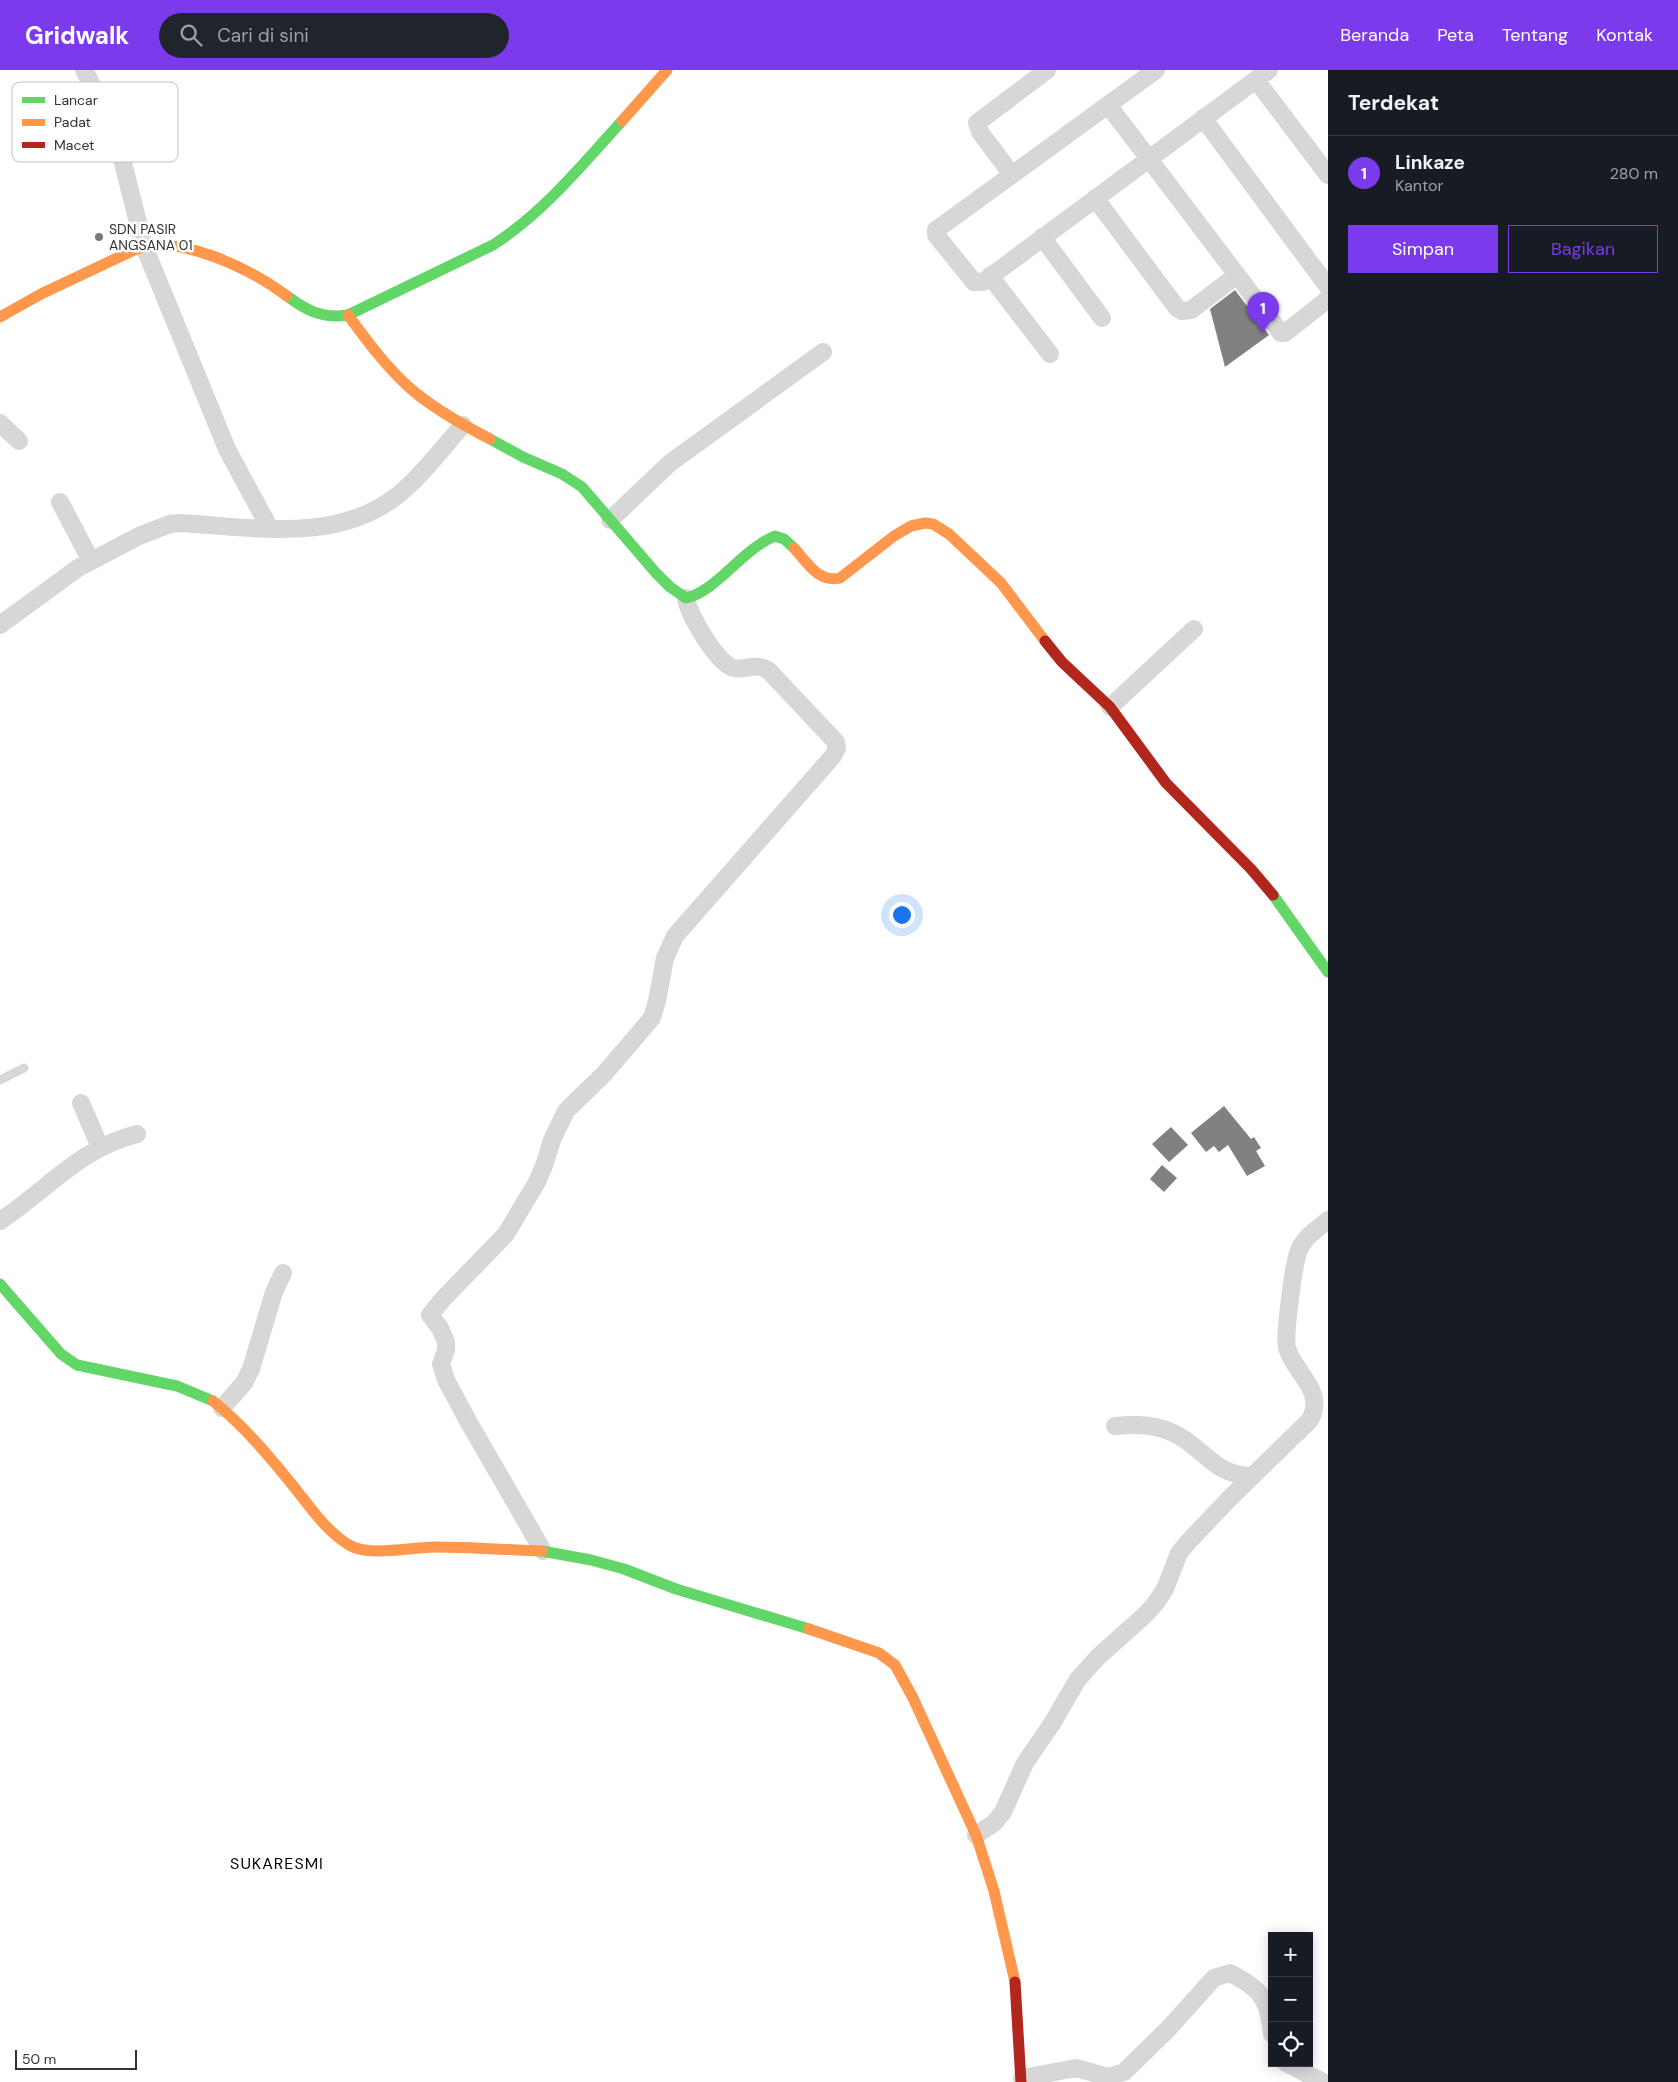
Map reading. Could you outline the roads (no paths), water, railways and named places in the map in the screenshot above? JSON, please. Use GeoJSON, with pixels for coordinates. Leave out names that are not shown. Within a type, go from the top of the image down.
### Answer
{"type":"FeatureCollection","features":[{"type":"Feature","properties":{"kind":"street"},"geometry":{"type":"LineString","coordinates":[[84,70],[90,82]]}},
{"type":"Feature","properties":{"kind":"street"},"geometry":{"type":"LineString","coordinates":[[0,317],[35,297],[144,246],[171,246],[216,257],[266,282],[318,316],[330,318],[348,315],[514,232],[554,197],[667,70]]}},
{"type":"Feature","properties":{"kind":"street"},"geometry":{"type":"LineString","coordinates":[[1012,175],[980,132],[977,123],[982,117],[1047,70]]}},
{"type":"Feature","properties":{"kind":"street"},"geometry":{"type":"LineString","coordinates":[[1156,70],[939,228],[935,233],[974,282],[983,282],[1262,75],[1328,175]]}},
{"type":"Feature","properties":{"kind":"street"},"geometry":{"type":"LineString","coordinates":[[1108,105],[1281,333],[1285,333],[1328,300]]}},
{"type":"Feature","properties":{"kind":"street"},"geometry":{"type":"LineString","coordinates":[[1203,118],[1328,287]]}},
{"type":"Feature","properties":{"kind":"street"},"geometry":{"type":"LineString","coordinates":[[124,162],[144,246],[227,449],[270,529]]}},
{"type":"Feature","properties":{"kind":"street"},"geometry":{"type":"LineString","coordinates":[[1095,198],[1182,311],[1191,310],[1237,275]]}},
{"type":"Feature","properties":{"kind":"street"},"geometry":{"type":"LineString","coordinates":[[1042,238],[1102,318]]}},
{"type":"Feature","properties":{"kind":"street"},"geometry":{"type":"LineString","coordinates":[[990,276],[1050,354]]}},
{"type":"Feature","properties":{"kind":"street"},"geometry":{"type":"LineString","coordinates":[[348,315],[373,349],[404,382],[463,425],[572,479],[582,487],[656,573],[670,587],[686,598],[690,612],[703,635],[724,662],[735,669],[750,666],[763,667],[768,670],[836,742],[837,748],[833,756],[675,936],[665,958],[652,1018],[604,1074],[566,1110],[552,1140],[537,1182],[506,1234],[430,1315],[440,1328],[446,1342],[446,1350],[441,1364],[446,1380],[543,1551]]}},
{"type":"Feature","properties":{"kind":"street"},"geometry":{"type":"LineString","coordinates":[[610,520],[670,463],[771,387],[823,352]]}},
{"type":"Feature","properties":{"kind":"street"},"geometry":{"type":"LineString","coordinates":[[0,423],[20,441]]}},
{"type":"Feature","properties":{"kind":"street"},"geometry":{"type":"LineString","coordinates":[[0,624],[58,582],[91,561],[139,536],[170,524],[188,523],[270,529],[319,528],[339,524],[381,507],[412,482],[463,425]]}},
{"type":"Feature","properties":{"kind":"street"},"geometry":{"type":"LineString","coordinates":[[60,502],[91,561]]}},
{"type":"Feature","properties":{"kind":"street"},"geometry":{"type":"LineString","coordinates":[[686,598],[698,595],[748,551],[775,536],[786,540],[817,574],[829,581],[840,578],[894,536],[911,526],[925,523],[933,524],[949,534],[1002,583],[1062,662],[1110,707],[1166,783],[1262,882],[1328,972]]}},
{"type":"Feature","properties":{"kind":"street"},"geometry":{"type":"LineString","coordinates":[[1110,707],[1194,629]]}},
{"type":"Feature","properties":{"kind":"street"},"geometry":{"type":"LineString","coordinates":[[81,1103],[100,1147]]}},
{"type":"Feature","properties":{"kind":"street"},"geometry":{"type":"LineString","coordinates":[[0,1221],[80,1159],[114,1140],[137,1134]]}},
{"type":"Feature","properties":{"kind":"street"},"geometry":{"type":"LineString","coordinates":[[976,1835],[994,1823],[1003,1812],[1025,1763],[1053,1722],[1078,1679],[1099,1656],[1145,1616],[1155,1604],[1165,1588],[1179,1553],[1252,1476],[1310,1420],[1316,1406],[1310,1386],[1290,1355],[1286,1337],[1294,1267],[1299,1250],[1303,1242],[1328,1220]]}},
{"type":"Feature","properties":{"kind":"street"},"geometry":{"type":"LineString","coordinates":[[222,1408],[244,1383],[251,1369],[274,1292],[283,1273]]}},
{"type":"Feature","properties":{"kind":"street"},"geometry":{"type":"LineString","coordinates":[[0,1284],[68,1360],[77,1365],[177,1386],[201,1394],[222,1408],[282,1471],[324,1524],[349,1545],[370,1550],[434,1547],[543,1551],[591,1560],[616,1566],[676,1589],[809,1629],[879,1653],[895,1666],[913,1698],[976,1835],[994,1891],[1016,1988],[1021,2080],[1076,2068],[1108,2077],[1124,2072],[1169,2028],[1214,1978],[1230,1974],[1248,1982],[1264,1998],[1271,2022]]}},
{"type":"Feature","properties":{"kind":"street"},"geometry":{"type":"LineString","coordinates":[[1115,1426],[1132,1424],[1156,1426],[1180,1436],[1208,1460],[1227,1472],[1238,1476],[1252,1476]]}},
{"type":"Feature","properties":{"kind":"street"},"geometry":{"type":"LineString","coordinates":[[1294,2067],[1323,2082]]}},
{"type":"Feature","properties":{"kind":"lane"},"geometry":{"type":"LineString","coordinates":[[0,1080],[24,1068]]}},
{"type":"Feature","properties":{"kind":"place","name":"SDN PASIR ANGSANA 01"},"geometry":{"type":"Point","coordinates":[99,237]}},
{"type":"Feature","properties":{"kind":"place","name":"Linkaze"},"geometry":{"type":"Point","coordinates":[1263,333]}},
{"type":"Feature","properties":{"kind":"district","name":"SUKARESMI"},"geometry":{"type":"Point","coordinates":[277,1863]}}]}
